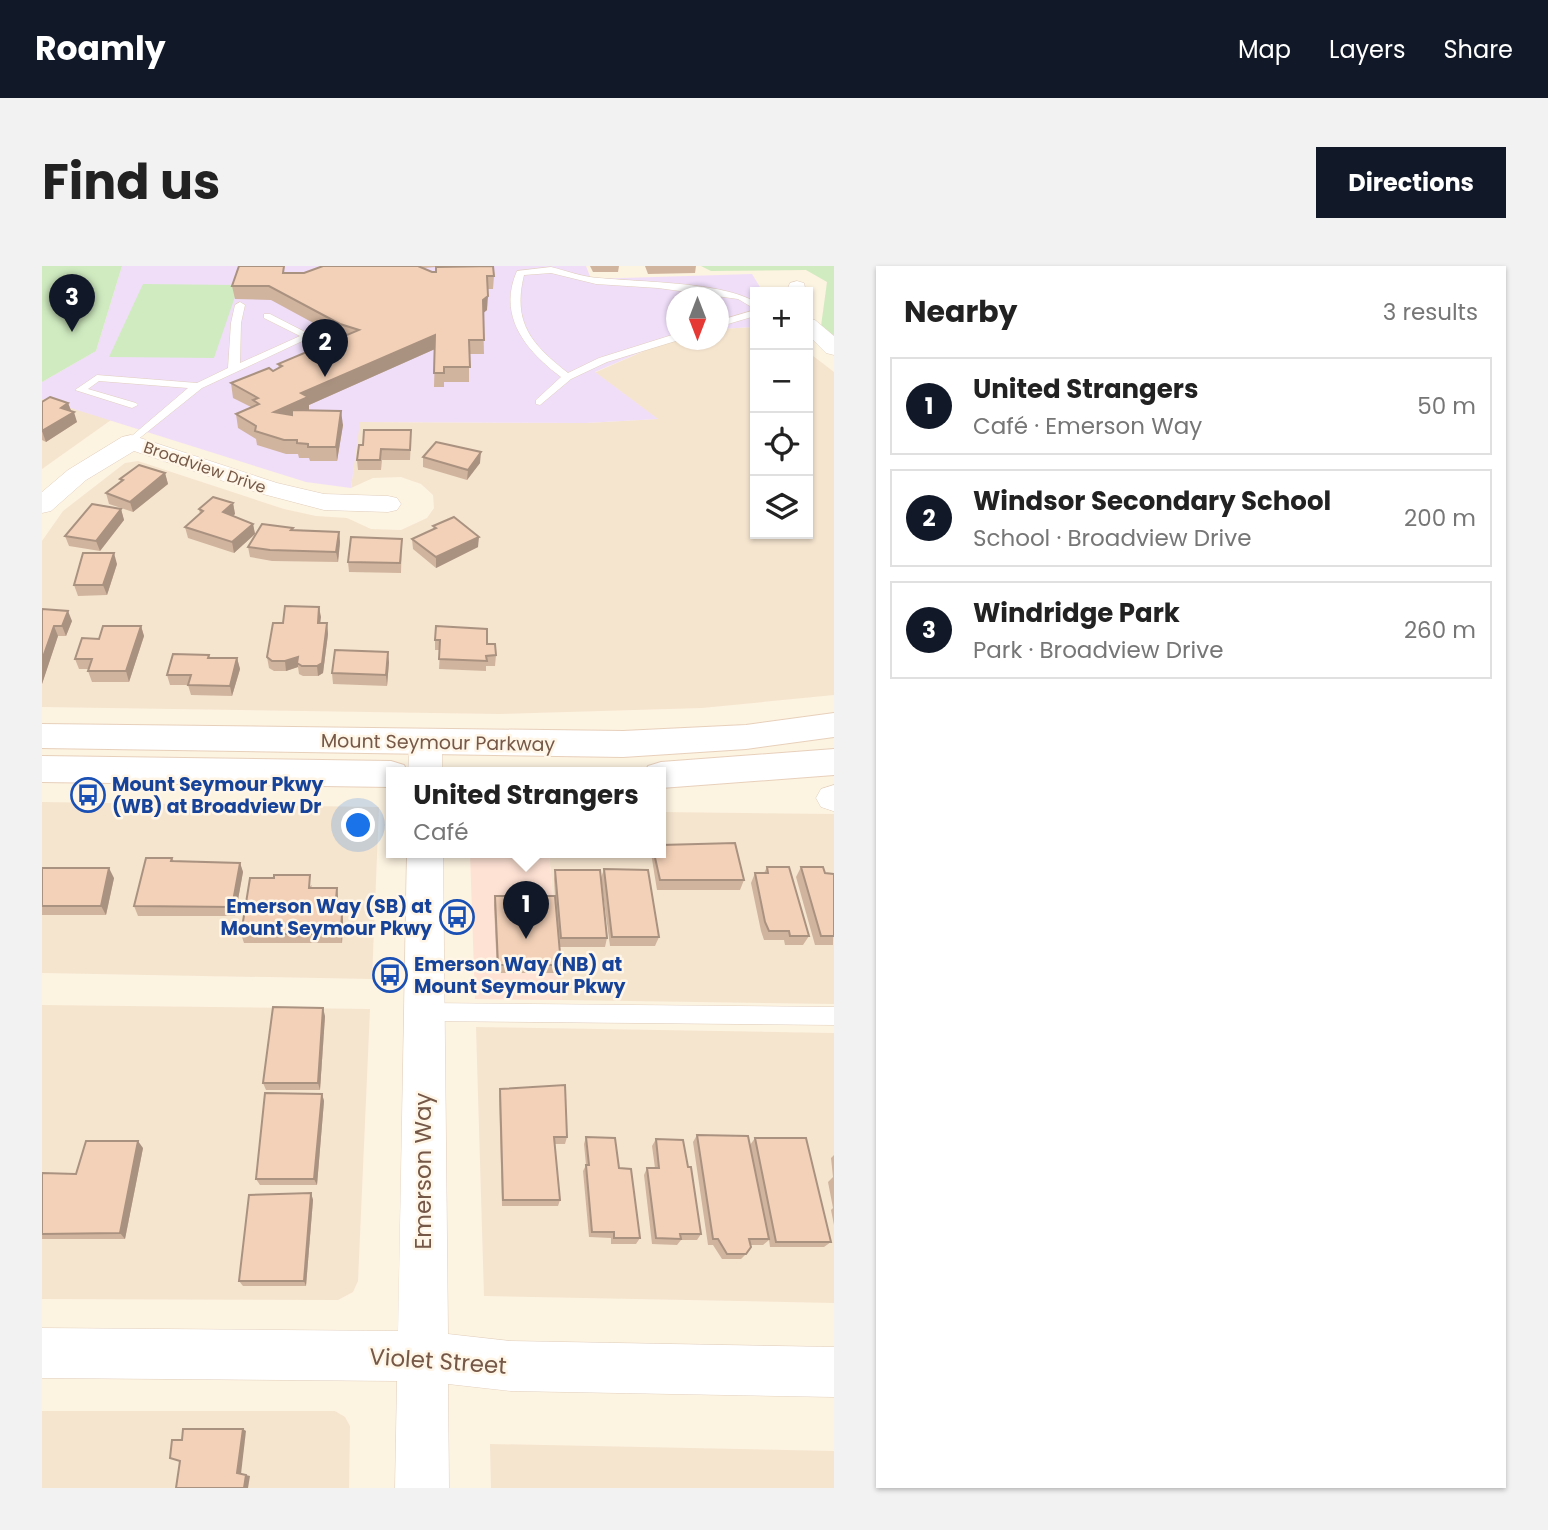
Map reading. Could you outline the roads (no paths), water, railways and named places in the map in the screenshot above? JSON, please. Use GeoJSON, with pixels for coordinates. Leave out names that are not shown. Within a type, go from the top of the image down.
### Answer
{"type":"FeatureCollection","features":[{"type":"Feature","properties":{"kind":"main road","name":"Mount Seymour Parkway"},"geometry":{"type":"LineString","coordinates":[[42,736],[426,757],[746,737],[834,725]]}},
{"type":"Feature","properties":{"kind":"main road"},"geometry":{"type":"LineString","coordinates":[[666,775],[834,762]]}},
{"type":"Feature","properties":{"kind":"main road","name":"Mount Seymour Parkway"},"geometry":{"type":"LineString","coordinates":[[42,769],[386,774]]}},
{"type":"Feature","properties":{"kind":"street"},"geometry":{"type":"LineString","coordinates":[[813,329],[834,348]]}},
{"type":"Feature","properties":{"kind":"street","name":"Broadview Drive"},"geometry":{"type":"LineString","coordinates":[[42,505],[77,475],[131,442],[268,488],[324,502],[388,504]]}},
{"type":"Feature","properties":{"kind":"street","name":"Emerson Way"},"geometry":{"type":"LineString","coordinates":[[422,1488],[425,858]]}},
{"type":"Feature","properties":{"kind":"street","name":"Violet Street"},"geometry":{"type":"LineString","coordinates":[[42,1353],[422,1356],[511,1366],[834,1372]]}},
{"type":"Feature","properties":{"kind":"lane"},"geometry":{"type":"LineString","coordinates":[[567,377],[551,365],[520,333],[513,292],[520,273],[551,270],[596,281],[658,285],[741,297],[750,303]]}},
{"type":"Feature","properties":{"kind":"lane"},"geometry":{"type":"LineString","coordinates":[[233,370],[239,350],[234,328],[240,305]]}},
{"type":"Feature","properties":{"kind":"lane"},"geometry":{"type":"LineString","coordinates":[[729,321],[750,315]]}},
{"type":"Feature","properties":{"kind":"lane"},"geometry":{"type":"LineString","coordinates":[[131,442],[198,386],[307,337],[267,316]]}},
{"type":"Feature","properties":{"kind":"lane"},"geometry":{"type":"LineString","coordinates":[[540,402],[567,377],[603,360],[666,340]]}},
{"type":"Feature","properties":{"kind":"lane"},"geometry":{"type":"LineString","coordinates":[[132,405],[80,390],[97,378],[198,386]]}},
{"type":"Feature","properties":{"kind":"lane"},"geometry":{"type":"LineString","coordinates":[[423,1012],[834,1016]]}},
{"type":"Feature","properties":{"kind":"place","name":"Windridge Park"},"geometry":{"type":"Point","coordinates":[72,332]}},
{"type":"Feature","properties":{"kind":"place","name":"Windsor Secondary School"},"geometry":{"type":"Point","coordinates":[325,377]}},
{"type":"Feature","properties":{"kind":"place","name":"Mount Seymour Pkwy (WB) at Broadview Dr"},"geometry":{"type":"Point","coordinates":[88,795]}},
{"type":"Feature","properties":{"kind":"place","name":"Emerson Way (SB) at Mount Seymour Pkwy"},"geometry":{"type":"Point","coordinates":[457,917]}},
{"type":"Feature","properties":{"kind":"place","name":"United Strangers"},"geometry":{"type":"Point","coordinates":[526,939]}},
{"type":"Feature","properties":{"kind":"place","name":"Emerson Way (NB) at Mount Seymour Pkwy"},"geometry":{"type":"Point","coordinates":[390,975]}}]}
